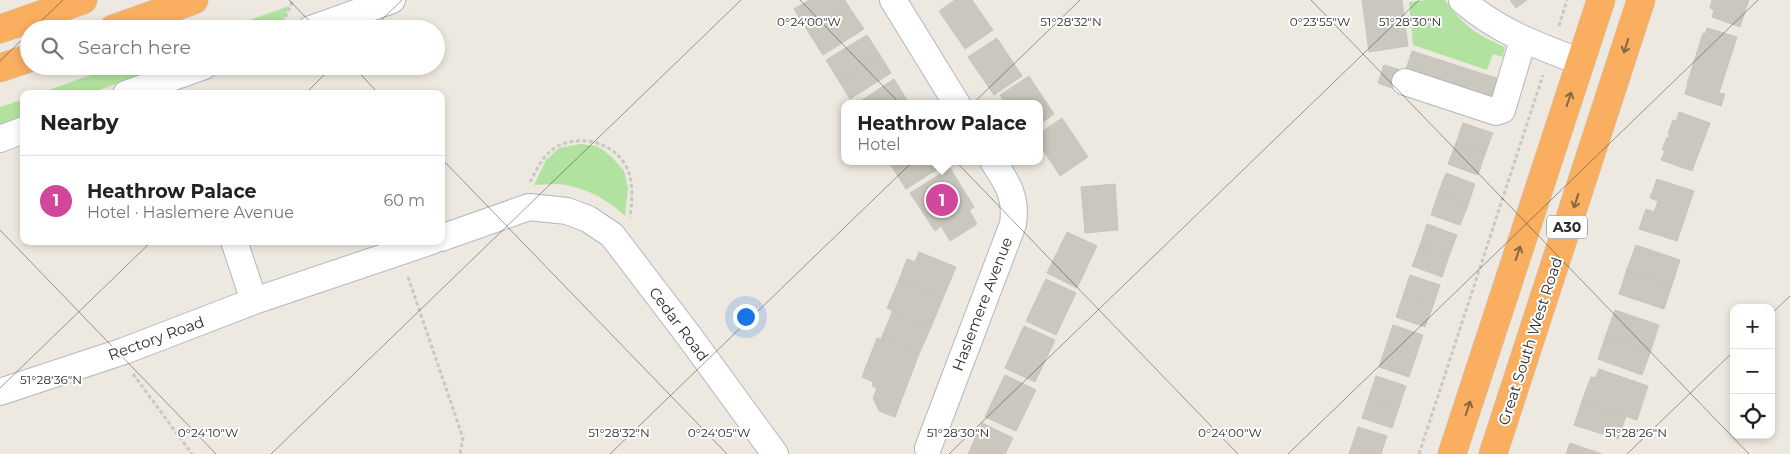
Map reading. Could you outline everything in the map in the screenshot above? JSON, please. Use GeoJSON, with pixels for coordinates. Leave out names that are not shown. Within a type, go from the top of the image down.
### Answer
{"type":"FeatureCollection","features":[{"type":"Feature","properties":{"kind":"highway"},"geometry":{"type":"LineString","coordinates":[[28,20],[83,0]]}},
{"type":"Feature","properties":{"kind":"highway"},"geometry":{"type":"LineString","coordinates":[[138,20],[194,0]]}},
{"type":"Feature","properties":{"kind":"highway","name":"A30"},"geometry":{"type":"LineString","coordinates":[[1452,454],[1601,0]]}},
{"type":"Feature","properties":{"kind":"highway","name":"Great South West Road"},"geometry":{"type":"LineString","coordinates":[[1493,454],[1641,0]]}},
{"type":"Feature","properties":{"kind":"highway"},"geometry":{"type":"LineString","coordinates":[[0,30],[20,23]]}},
{"type":"Feature","properties":{"kind":"highway"},"geometry":{"type":"LineString","coordinates":[[0,68],[20,61]]}},
{"type":"Feature","properties":{"kind":"street"},"geometry":{"type":"LineString","coordinates":[[336,20],[392,0]]}},
{"type":"Feature","properties":{"kind":"street"},"geometry":{"type":"LineString","coordinates":[[893,0],[955,100]]}},
{"type":"Feature","properties":{"kind":"street"},"geometry":{"type":"LineString","coordinates":[[1462,0],[1476,13],[1523,40],[1581,62]]}},
{"type":"Feature","properties":{"kind":"street"},"geometry":{"type":"LineString","coordinates":[[1405,82],[1496,112],[1502,110],[1523,40]]}},
{"type":"Feature","properties":{"kind":"street"},"geometry":{"type":"LineString","coordinates":[[148,90],[181,84],[192,75]]}},
{"type":"Feature","properties":{"kind":"street"},"geometry":{"type":"LineString","coordinates":[[0,139],[20,132]]}},
{"type":"Feature","properties":{"kind":"street","name":"Haslemere Avenue"},"geometry":{"type":"LineString","coordinates":[[928,448],[1013,224],[1015,210],[1011,190],[995,165]]}},
{"type":"Feature","properties":{"kind":"street"},"geometry":{"type":"LineString","coordinates":[[445,237],[529,207]]}},
{"type":"Feature","properties":{"kind":"street","name":"Cedar Road"},"geometry":{"type":"LineString","coordinates":[[529,207],[568,211],[588,219],[612,235],[775,454]]}},
{"type":"Feature","properties":{"kind":"street"},"geometry":{"type":"LineString","coordinates":[[235,245],[254,301]]}},
{"type":"Feature","properties":{"kind":"street","name":"Rectory Road"},"geometry":{"type":"LineString","coordinates":[[0,392],[124,351],[254,301],[421,245]]}},
{"type":"Feature","properties":{"kind":"path"},"geometry":{"type":"LineString","coordinates":[[284,20],[293,0]]}},
{"type":"Feature","properties":{"kind":"path"},"geometry":{"type":"LineString","coordinates":[[1557,32],[1567,0]]}},
{"type":"Feature","properties":{"kind":"path"},"geometry":{"type":"LineString","coordinates":[[1419,454],[1544,72]]}},
{"type":"Feature","properties":{"kind":"path"},"geometry":{"type":"LineString","coordinates":[[529,207],[530,183],[543,159],[558,146],[580,140],[596,142],[616,153],[627,168],[632,189],[631,217],[612,235]]}},
{"type":"Feature","properties":{"kind":"path"},"geometry":{"type":"LineString","coordinates":[[400,253],[463,438],[460,454]]}},
{"type":"Feature","properties":{"kind":"path"},"geometry":{"type":"LineString","coordinates":[[124,351],[135,379],[192,454]]}},
{"type":"Feature","properties":{"kind":"green space"},"geometry":{"type":"Polygon","coordinates":[[[1445,0],[1464,23],[1486,38],[1505,47],[1503,57],[1493,54],[1487,70],[1413,45],[1409,2],[1445,0]]]}},
{"type":"Feature","properties":{"kind":"green space"},"geometry":{"type":"Polygon","coordinates":[[[289,6],[283,20],[250,20],[289,6]]]}},
{"type":"Feature","properties":{"kind":"green space"},"geometry":{"type":"Polygon","coordinates":[[[91,75],[141,75],[99,90],[48,90],[91,75]]]}},
{"type":"Feature","properties":{"kind":"green space"},"geometry":{"type":"Polygon","coordinates":[[[20,100],[20,118],[0,125],[0,107],[20,100]]]}},
{"type":"Feature","properties":{"kind":"green space"},"geometry":{"type":"Polygon","coordinates":[[[580,144],[597,146],[611,156],[624,171],[628,188],[625,216],[603,199],[576,187],[558,184],[534,185],[546,160],[559,148],[580,144]]]}},
{"type":"Feature","properties":{"kind":"building"},"geometry":{"type":"Polygon","coordinates":[[[809,0],[845,0],[849,7],[809,33],[794,9],[809,0]]]}},
{"type":"Feature","properties":{"kind":"building"},"geometry":{"type":"Polygon","coordinates":[[[955,0],[972,0],[993,30],[965,49],[939,11],[955,0]]]}},
{"type":"Feature","properties":{"kind":"building"},"geometry":{"type":"Polygon","coordinates":[[[1362,0],[1402,0],[1408,46],[1369,52],[1362,0]]]}},
{"type":"Feature","properties":{"kind":"building"},"geometry":{"type":"Polygon","coordinates":[[[1510,0],[1527,0],[1516,8],[1510,0]]]}},
{"type":"Feature","properties":{"kind":"building"},"geometry":{"type":"Polygon","coordinates":[[[1712,0],[1749,0],[1740,27],[1712,17],[1714,10],[1710,8],[1712,0]]]}},
{"type":"Feature","properties":{"kind":"building"},"geometry":{"type":"Polygon","coordinates":[[[849,7],[864,29],[823,55],[809,33],[849,7]]]}},
{"type":"Feature","properties":{"kind":"building"},"geometry":{"type":"Polygon","coordinates":[[[1707,28],[1737,37],[1719,93],[1725,94],[1721,106],[1685,94],[1703,33],[1705,34],[1707,28]]]}},
{"type":"Feature","properties":{"kind":"building"},"geometry":{"type":"Polygon","coordinates":[[[867,35],[880,55],[839,81],[826,60],[867,35]]]}},
{"type":"Feature","properties":{"kind":"building"},"geometry":{"type":"Polygon","coordinates":[[[997,38],[1022,76],[994,95],[968,57],[997,38]]]}},
{"type":"Feature","properties":{"kind":"building"},"geometry":{"type":"Polygon","coordinates":[[[1412,51],[1502,80],[1496,99],[1406,69],[1412,51]]]}},
{"type":"Feature","properties":{"kind":"building"},"geometry":{"type":"Polygon","coordinates":[[[880,55],[891,73],[850,99],[839,81],[880,55]]]}},
{"type":"Feature","properties":{"kind":"building"},"geometry":{"type":"Polygon","coordinates":[[[1384,65],[1404,71],[1397,90],[1378,83],[1384,65]]]}},
{"type":"Feature","properties":{"kind":"building"},"geometry":{"type":"Polygon","coordinates":[[[1029,76],[1054,114],[1043,122],[1043,100],[1003,100],[1000,95],[1029,76]]]}},
{"type":"Feature","properties":{"kind":"building"},"geometry":{"type":"Polygon","coordinates":[[[894,79],[907,100],[862,100],[894,79]]]}},
{"type":"Feature","properties":{"kind":"building"},"geometry":{"type":"Polygon","coordinates":[[[1679,112],[1710,123],[1692,171],[1661,160],[1665,151],[1662,150],[1667,137],[1669,138],[1670,135],[1668,134],[1673,120],[1676,121],[1679,112]]]}},
{"type":"Feature","properties":{"kind":"building"},"geometry":{"type":"Polygon","coordinates":[[[1062,118],[1088,157],[1060,176],[1043,150],[1043,131],[1062,118]]]}},
{"type":"Feature","properties":{"kind":"building"},"geometry":{"type":"Polygon","coordinates":[[[1463,123],[1493,133],[1485,154],[1456,143],[1463,123]]]}},
{"type":"Feature","properties":{"kind":"building"},"geometry":{"type":"Polygon","coordinates":[[[1456,143],[1485,154],[1478,175],[1448,164],[1456,143]]]}},
{"type":"Feature","properties":{"kind":"building"},"geometry":{"type":"Polygon","coordinates":[[[891,165],[902,165],[894,170],[891,165]]]}},
{"type":"Feature","properties":{"kind":"building"},"geometry":{"type":"Polygon","coordinates":[[[902,165],[944,165],[906,189],[894,170],[902,165]]]}},
{"type":"Feature","properties":{"kind":"building"},"geometry":{"type":"Polygon","coordinates":[[[950,168],[974,207],[969,210],[977,224],[950,241],[941,226],[935,231],[910,193],[950,168]]]}},
{"type":"Feature","properties":{"kind":"building"},"geometry":{"type":"Polygon","coordinates":[[[1446,173],[1475,184],[1468,205],[1438,194],[1446,173]]]}},
{"type":"Feature","properties":{"kind":"building"},"geometry":{"type":"Polygon","coordinates":[[[1657,179],[1694,191],[1677,241],[1639,229],[1646,209],[1654,212],[1658,201],[1650,198],[1657,179]]]}},
{"type":"Feature","properties":{"kind":"building"},"geometry":{"type":"Polygon","coordinates":[[[1115,184],[1118,230],[1085,233],[1081,187],[1115,184]]]}},
{"type":"Feature","properties":{"kind":"building"},"geometry":{"type":"Polygon","coordinates":[[[1438,194],[1468,205],[1460,225],[1431,215],[1438,194]]]}},
{"type":"Feature","properties":{"kind":"building"},"geometry":{"type":"Polygon","coordinates":[[[1427,224],[1457,235],[1449,256],[1420,245],[1427,224]]]}},
{"type":"Feature","properties":{"kind":"building"},"geometry":{"type":"Polygon","coordinates":[[[1067,232],[1097,246],[1077,288],[1047,273],[1067,232]]]}},
{"type":"Feature","properties":{"kind":"building"},"geometry":{"type":"Polygon","coordinates":[[[1420,245],[1449,256],[1442,277],[1412,266],[1420,245]]]}},
{"type":"Feature","properties":{"kind":"building"},"geometry":{"type":"Polygon","coordinates":[[[1636,245],[1680,260],[1672,285],[1627,269],[1636,245]]]}},
{"type":"Feature","properties":{"kind":"building"},"geometry":{"type":"Polygon","coordinates":[[[919,252],[956,267],[943,298],[899,280],[907,259],[915,262],[919,252]]]}},
{"type":"Feature","properties":{"kind":"building"},"geometry":{"type":"Polygon","coordinates":[[[1627,269],[1672,285],[1664,309],[1619,294],[1627,269]]]}},
{"type":"Feature","properties":{"kind":"building"},"geometry":{"type":"Polygon","coordinates":[[[1410,275],[1440,285],[1433,306],[1403,296],[1410,275]]]}},
{"type":"Feature","properties":{"kind":"building"},"geometry":{"type":"Polygon","coordinates":[[[1046,279],[1076,293],[1056,335],[1026,321],[1046,279]]]}},
{"type":"Feature","properties":{"kind":"building"},"geometry":{"type":"Polygon","coordinates":[[[899,280],[943,298],[931,327],[887,308],[899,280]]]}},
{"type":"Feature","properties":{"kind":"building"},"geometry":{"type":"Polygon","coordinates":[[[1403,296],[1433,306],[1425,327],[1396,317],[1403,296]]]}},
{"type":"Feature","properties":{"kind":"building"},"geometry":{"type":"Polygon","coordinates":[[[893,310],[931,327],[919,354],[881,339],[893,310]]]}},
{"type":"Feature","properties":{"kind":"building"},"geometry":{"type":"Polygon","coordinates":[[[1615,310],[1659,325],[1651,350],[1606,335],[1615,310]]]}},
{"type":"Feature","properties":{"kind":"building"},"geometry":{"type":"Polygon","coordinates":[[[1393,325],[1423,335],[1416,356],[1386,346],[1393,325]]]}},
{"type":"Feature","properties":{"kind":"building"},"geometry":{"type":"Polygon","coordinates":[[[1024,326],[1055,340],[1035,382],[1005,368],[1024,326]]]}},
{"type":"Feature","properties":{"kind":"building"},"geometry":{"type":"Polygon","coordinates":[[[1606,335],[1651,350],[1642,375],[1598,359],[1606,335]]]}},
{"type":"Feature","properties":{"kind":"building"},"geometry":{"type":"Polygon","coordinates":[[[877,338],[919,354],[895,417],[879,411],[873,398],[877,388],[872,386],[873,382],[862,377],[877,338]]]}},
{"type":"Feature","properties":{"kind":"building"},"geometry":{"type":"Polygon","coordinates":[[[1386,346],[1416,356],[1409,377],[1379,367],[1386,346]]]}},
{"type":"Feature","properties":{"kind":"building"},"geometry":{"type":"Polygon","coordinates":[[[1599,369],[1648,386],[1637,420],[1582,401],[1591,377],[1595,378],[1599,369]]]}},
{"type":"Feature","properties":{"kind":"building"},"geometry":{"type":"Polygon","coordinates":[[[1005,375],[1036,390],[1016,431],[985,417],[1005,375]]]}},
{"type":"Feature","properties":{"kind":"building"},"geometry":{"type":"Polygon","coordinates":[[[1376,376],[1406,386],[1399,407],[1369,397],[1376,376]]]}},
{"type":"Feature","properties":{"kind":"building"},"geometry":{"type":"Polygon","coordinates":[[[1369,397],[1399,407],[1392,428],[1362,418],[1369,397]]]}},
{"type":"Feature","properties":{"kind":"building"},"geometry":{"type":"Polygon","coordinates":[[[1582,401],[1626,416],[1618,439],[1574,425],[1582,401]]]}},
{"type":"Feature","properties":{"kind":"building"},"geometry":{"type":"Polygon","coordinates":[[[982,423],[1013,438],[1005,454],[968,454],[982,423]]]}},
{"type":"Feature","properties":{"kind":"building"},"geometry":{"type":"Polygon","coordinates":[[[1358,427],[1387,436],[1381,454],[1370,454],[1351,448],[1358,427]]]}},
{"type":"Feature","properties":{"kind":"building"},"geometry":{"type":"Polygon","coordinates":[[[1570,443],[1602,454],[1566,454],[1570,443]]]}},
{"type":"Feature","properties":{"kind":"building"},"geometry":{"type":"Polygon","coordinates":[[[1351,448],[1370,454],[1349,454],[1351,448]]]}},
{"type":"Feature","properties":{"kind":"place","name":"Heathrow Palace"},"geometry":{"type":"Point","coordinates":[942,200]}}]}
